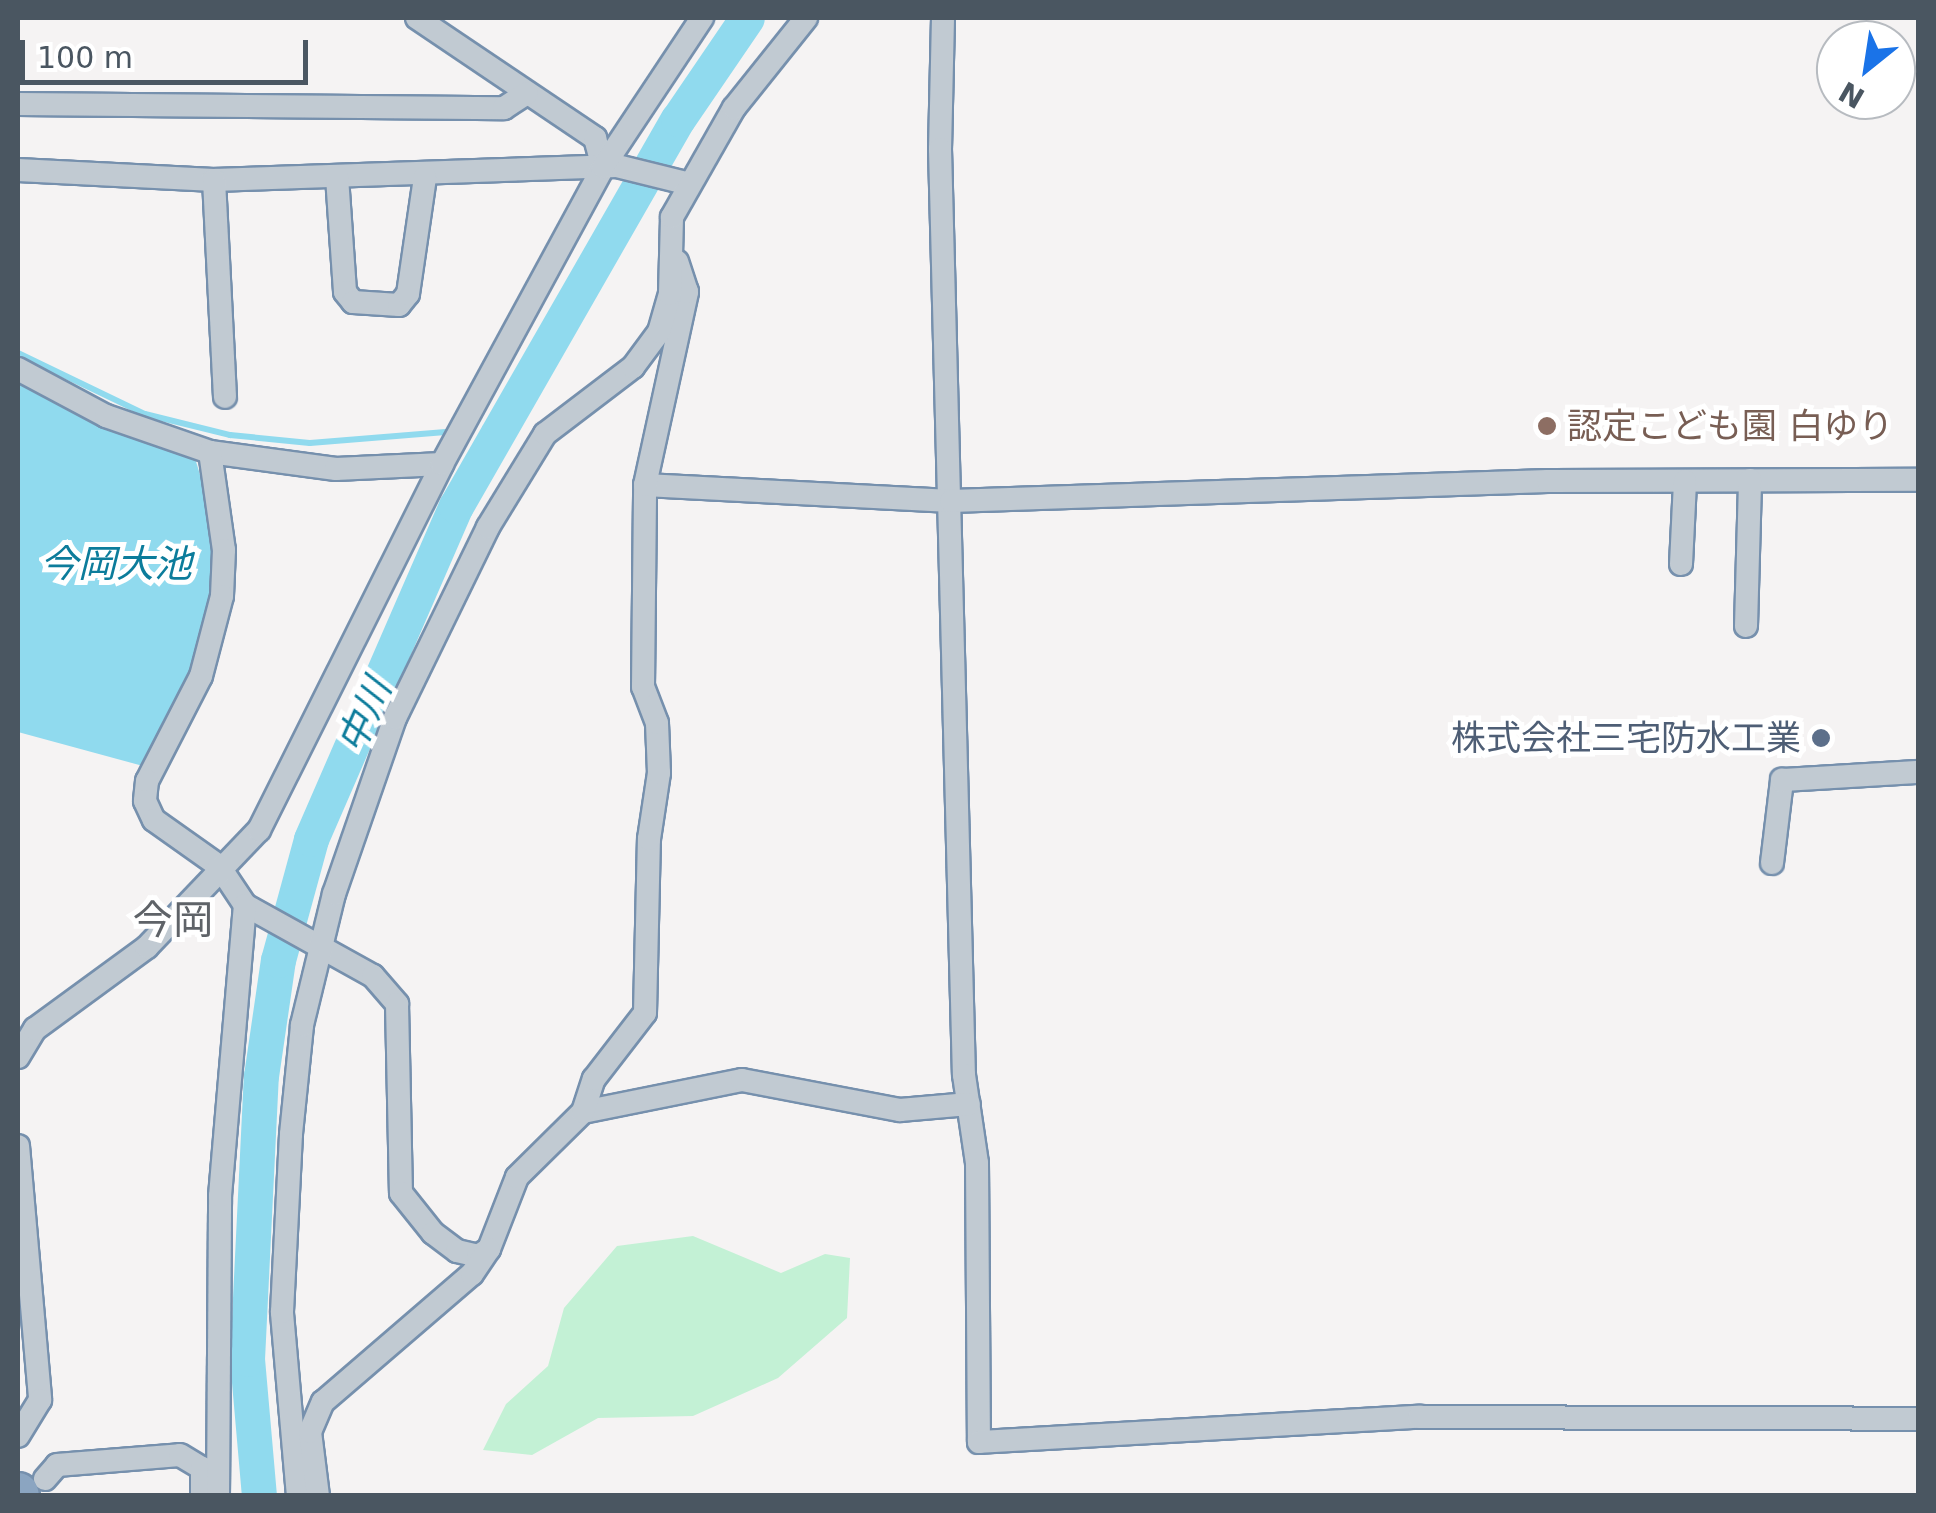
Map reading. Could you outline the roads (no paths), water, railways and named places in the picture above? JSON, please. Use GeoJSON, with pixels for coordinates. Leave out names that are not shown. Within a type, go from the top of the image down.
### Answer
{"type":"FeatureCollection","features":[{"type":"Feature","properties":{"kind":"street"},"geometry":{"type":"LineString","coordinates":[[417,18],[595,138],[610,166]]}},
{"type":"Feature","properties":{"kind":"street"},"geometry":{"type":"LineString","coordinates":[[18,1057],[26,1032],[125,966],[259,830],[442,464],[610,166],[702,18]]}},
{"type":"Feature","properties":{"kind":"street"},"geometry":{"type":"LineString","coordinates":[[298,1496],[283,1292],[302,1025],[326,948],[334,894],[395,718],[488,527],[544,434],[632,366],[659,332],[671,257],[672,217],[683,182],[734,108],[806,18]]}},
{"type":"Feature","properties":{"kind":"street"},"geometry":{"type":"LineString","coordinates":[[942,18],[951,502],[969,1104],[977,1163],[979,1442],[1419,1416],[1918,1419]]}},
{"type":"Feature","properties":{"kind":"street"},"geometry":{"type":"LineString","coordinates":[[18,104],[504,108],[528,94]]}},
{"type":"Feature","properties":{"kind":"street"},"geometry":{"type":"LineString","coordinates":[[18,170],[214,180],[425,177],[610,166],[683,182]]}},
{"type":"Feature","properties":{"kind":"street"},"geometry":{"type":"LineString","coordinates":[[337,177],[345,292],[354,302],[399,305],[408,294],[425,177]]}},
{"type":"Feature","properties":{"kind":"street"},"geometry":{"type":"LineString","coordinates":[[214,180],[225,398]]}},
{"type":"Feature","properties":{"kind":"street"},"geometry":{"type":"LineString","coordinates":[[318,1496],[310,1432],[323,1402],[472,1274],[489,1249],[517,1177],[583,1112],[594,1079],[645,1014],[650,839],[659,773],[657,723],[643,687],[645,485],[687,292],[681,266],[671,257]]}},
{"type":"Feature","properties":{"kind":"street"},"geometry":{"type":"LineString","coordinates":[[18,369],[106,416],[210,452],[336,469],[442,464]]}},
{"type":"Feature","properties":{"kind":"street"},"geometry":{"type":"LineString","coordinates":[[210,452],[224,550],[222,596],[201,676],[148,781],[145,801],[154,820],[220,866],[249,906],[374,976],[397,1004],[401,1193],[412,1213],[457,1251],[478,1256],[489,1249]]}},
{"type":"Feature","properties":{"kind":"street"},"geometry":{"type":"LineString","coordinates":[[1746,626],[1750,480]]}},
{"type":"Feature","properties":{"kind":"street"},"geometry":{"type":"LineString","coordinates":[[645,485],[951,502],[1686,481],[1918,480]]}},
{"type":"Feature","properties":{"kind":"street"},"geometry":{"type":"LineString","coordinates":[[1681,564],[1686,481]]}},
{"type":"Feature","properties":{"kind":"street"},"geometry":{"type":"LineString","coordinates":[[1772,864],[1774,800],[1782,780],[1918,772]]}},
{"type":"Feature","properties":{"kind":"street"},"geometry":{"type":"LineString","coordinates":[[218,1496],[220,1196],[249,906]]}},
{"type":"Feature","properties":{"kind":"street"},"geometry":{"type":"LineString","coordinates":[[583,1112],[742,1080],[900,1110],[969,1104]]}},
{"type":"Feature","properties":{"kind":"street"},"geometry":{"type":"LineString","coordinates":[[18,1146],[40,1400],[18,1436]]}},
{"type":"Feature","properties":{"kind":"street"},"geometry":{"type":"LineString","coordinates":[[28,1489],[57,1465],[180,1455],[202,1468],[202,1496]]}},
{"type":"Feature","properties":{"kind":"water","name":"今岡大池"},"geometry":{"type":"Polygon","coordinates":[[[18,376],[194,455],[205,491],[217,580],[184,704],[143,766],[18,732],[18,376]]]}},
{"type":"Feature","properties":{"kind":"waterway","name":"中川"},"geometry":{"type":"LineString","coordinates":[[259,1496],[247,1359],[261,1076],[278,960],[311,839],[456,506],[678,119],[747,18]]}},
{"type":"Feature","properties":{"kind":"waterway"},"geometry":{"type":"LineString","coordinates":[[18,353],[145,414],[230,435],[310,443],[446,432]]}},
{"type":"Feature","properties":{"kind":"waterway"},"geometry":{"type":"LineString","coordinates":[[485,428],[501,427]]}},
{"type":"Feature","properties":{"kind":"place","name":"認定こども園 白ゆり"},"geometry":{"type":"Point","coordinates":[1547,426]}},
{"type":"Feature","properties":{"kind":"place","name":"株式会社三宅防水工業"},"geometry":{"type":"Point","coordinates":[1821,738]}},
{"type":"Feature","properties":{"kind":"district","name":"今岡"},"geometry":{"type":"Point","coordinates":[173,920]}}]}
